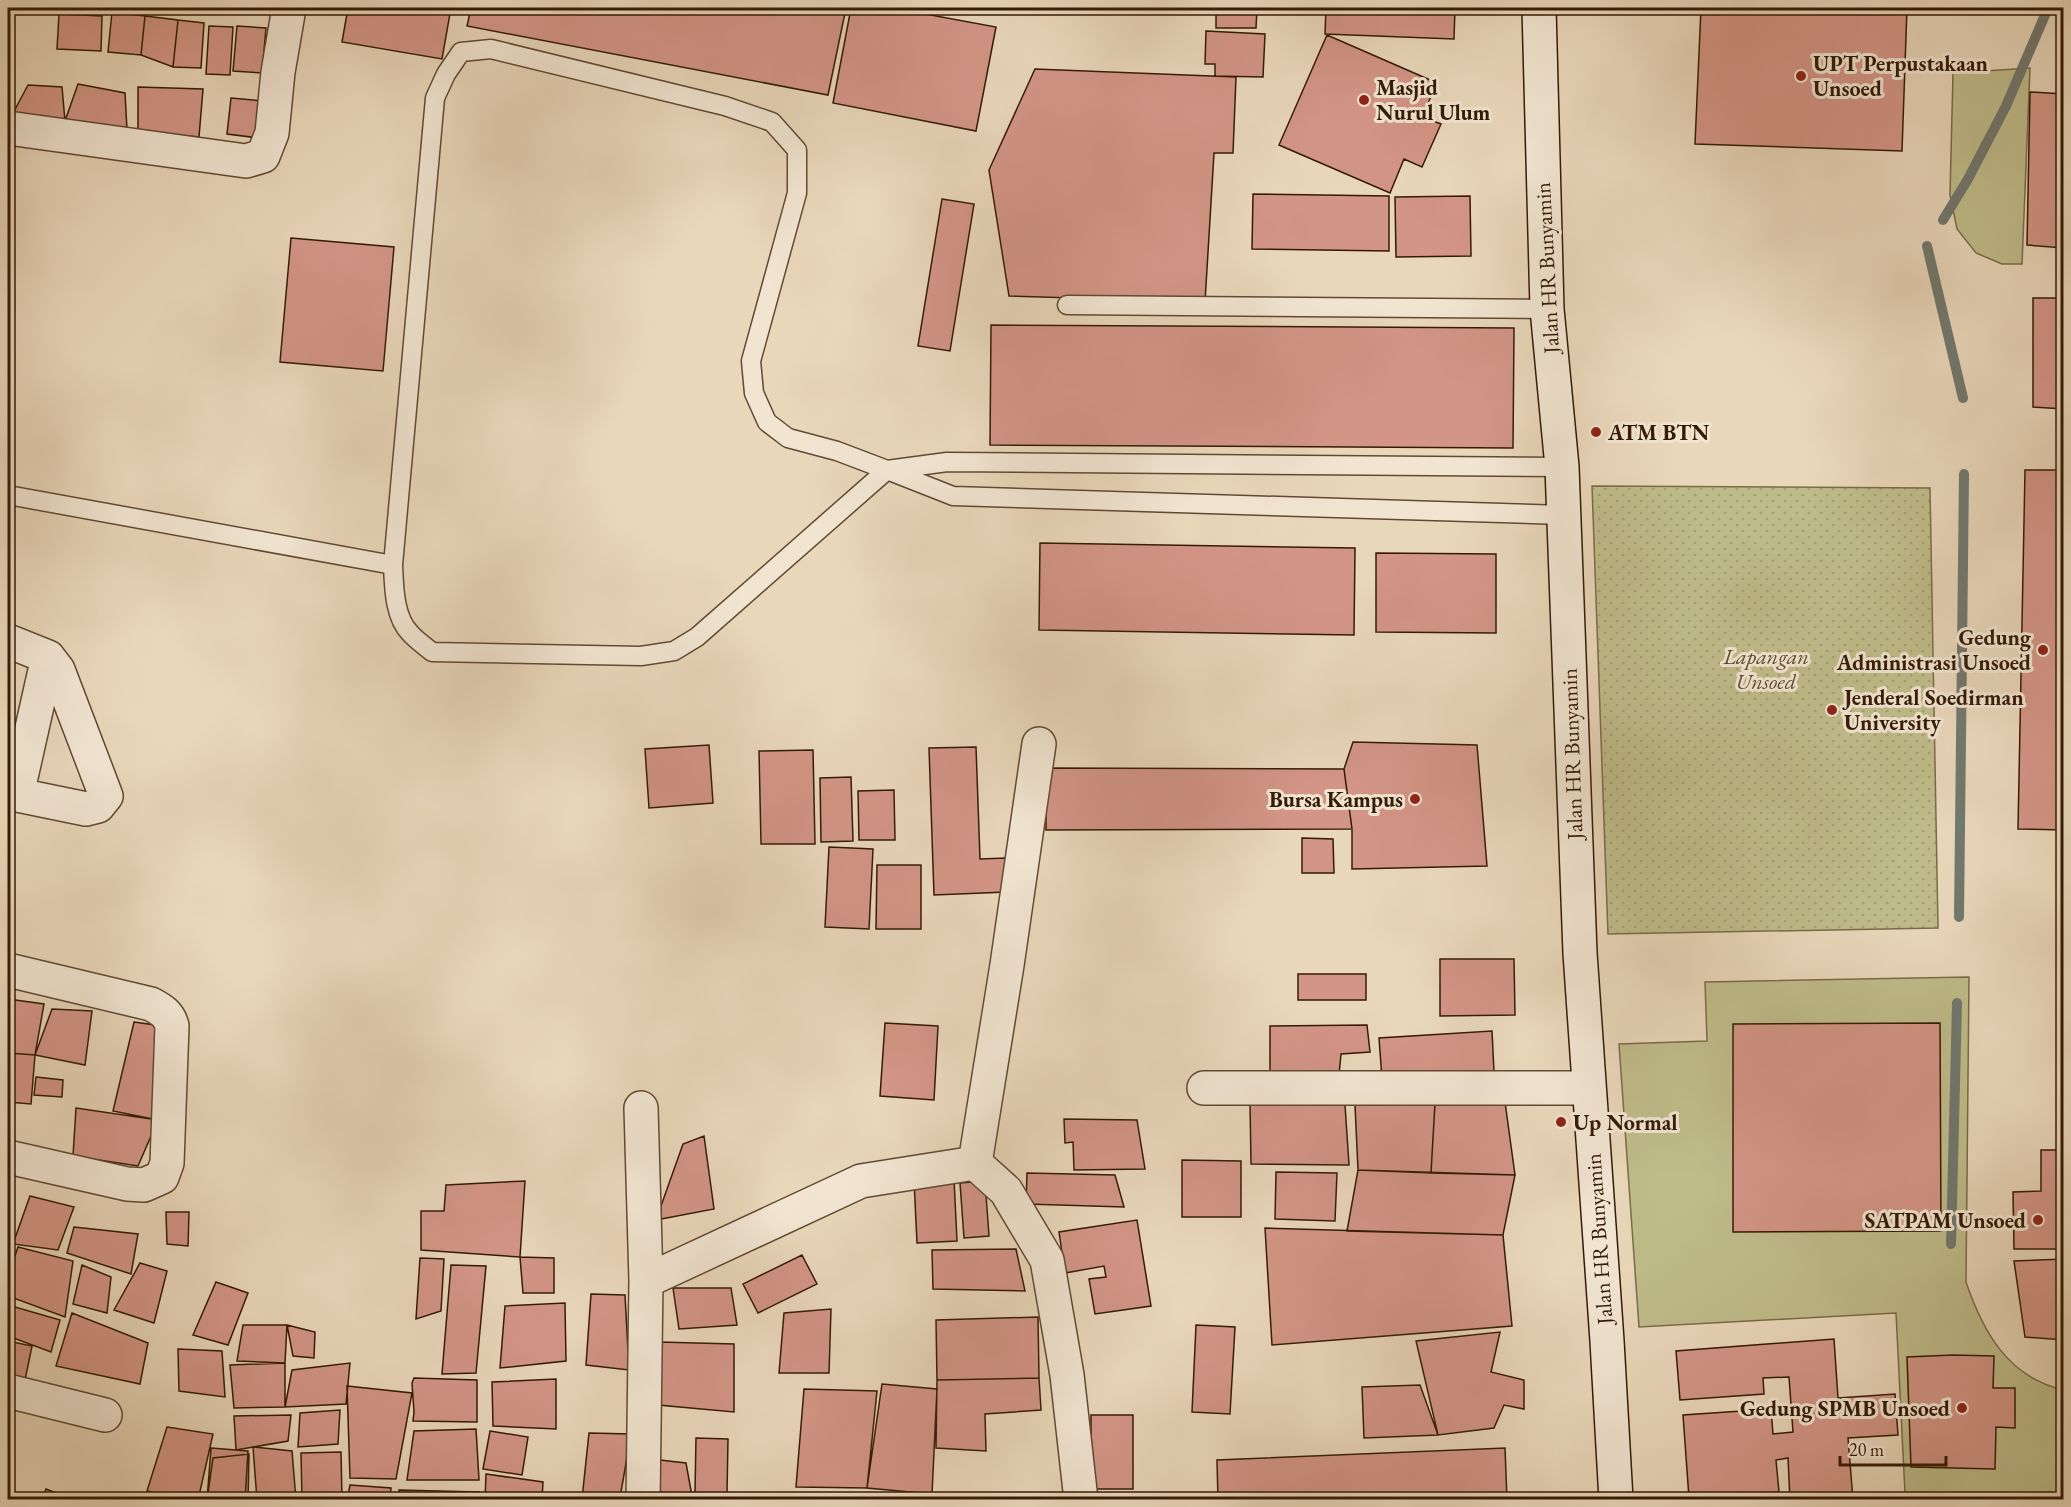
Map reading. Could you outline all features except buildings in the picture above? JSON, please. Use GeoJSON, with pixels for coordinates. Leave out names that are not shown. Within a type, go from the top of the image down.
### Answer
{"type":"FeatureCollection","features":[{"type":"Feature","properties":{"kind":"street"},"geometry":{"type":"LineString","coordinates":[[8,128],[246,161],[263,156],[272,132],[278,72],[289,8]]}},
{"type":"Feature","properties":{"kind":"street","name":"Jalan HR Bunyamin"},"geometry":{"type":"LineString","coordinates":[[1539,8],[1547,309],[1562,467],[1580,953],[1616,1500]]}},
{"type":"Feature","properties":{"kind":"street"},"geometry":{"type":"LineString","coordinates":[[8,641],[48,657],[58,670],[106,796],[98,806],[86,809],[12,794],[48,657]]}},
{"type":"Feature","properties":{"kind":"street"},"geometry":{"type":"LineString","coordinates":[[975,1163],[1039,744]]}},
{"type":"Feature","properties":{"kind":"street"},"geometry":{"type":"LineString","coordinates":[[8,970],[151,1004],[170,1017],[172,1026],[168,1163],[162,1177],[144,1185],[127,1184],[8,1157]]}},
{"type":"Feature","properties":{"kind":"street"},"geometry":{"type":"LineString","coordinates":[[1204,1088],[1588,1088]]}},
{"type":"Feature","properties":{"kind":"street"},"geometry":{"type":"LineString","coordinates":[[641,1108],[646,1281],[643,1500]]}},
{"type":"Feature","properties":{"kind":"street"},"geometry":{"type":"LineString","coordinates":[[646,1281],[861,1181],[975,1163]]}},
{"type":"Feature","properties":{"kind":"street"},"geometry":{"type":"LineString","coordinates":[[975,1163],[1006,1191],[1047,1260],[1067,1375],[1081,1500]]}},
{"type":"Feature","properties":{"kind":"street"},"geometry":{"type":"LineString","coordinates":[[8,1391],[105,1415]]}},
{"type":"Feature","properties":{"kind":"lane"},"geometry":{"type":"LineString","coordinates":[[1562,467],[947,462],[887,470],[697,637],[674,651],[641,656],[432,652],[408,632],[399,613],[393,565],[435,98],[446,74],[461,52],[490,49],[725,106],[772,122],[797,150],[797,193],[752,361],[754,393],[767,422],[788,438],[837,451],[887,470],[953,496],[1563,515]]}},
{"type":"Feature","properties":{"kind":"lane"},"geometry":{"type":"LineString","coordinates":[[1067,305],[1547,309]]}},
{"type":"Feature","properties":{"kind":"lane"},"geometry":{"type":"LineString","coordinates":[[8,495],[393,565]]}},
{"type":"Feature","properties":{"kind":"green space"},"geometry":{"type":"Polygon","coordinates":[[[2030,68],[2022,264],[2002,264],[1976,253],[1957,229],[1950,195],[1953,73],[2030,68]]]}},
{"type":"Feature","properties":{"kind":"green space","name":"Lapangan Unsoed"},"geometry":{"type":"Polygon","coordinates":[[[1592,486],[1930,488],[1938,928],[1608,934],[1592,486]]]}},
{"type":"Feature","properties":{"kind":"green space"},"geometry":{"type":"Polygon","coordinates":[[[1969,977],[1966,1282],[1981,1318],[2000,1350],[2027,1375],[2063,1390],[2063,1493],[1905,1493],[1896,1313],[1639,1327],[1619,1044],[1707,1041],[1705,982],[1969,977]]]}},
{"type":"Feature","properties":{"kind":"waterway"},"geometry":{"type":"LineString","coordinates":[[1943,220],[1968,179],[2006,106],[2048,8]]}},
{"type":"Feature","properties":{"kind":"waterway"},"geometry":{"type":"LineString","coordinates":[[1927,246],[1963,398]]}},
{"type":"Feature","properties":{"kind":"waterway"},"geometry":{"type":"LineString","coordinates":[[1959,917],[1964,474]]}},
{"type":"Feature","properties":{"kind":"waterway"},"geometry":{"type":"LineString","coordinates":[[1951,1244],[1957,1003]]}},
{"type":"Feature","properties":{"kind":"place","name":"UPT Perpustakaan Unsoed"},"geometry":{"type":"Point","coordinates":[1801,76]}},
{"type":"Feature","properties":{"kind":"place","name":"Masjid Nurul Ulum"},"geometry":{"type":"Point","coordinates":[1364,100]}},
{"type":"Feature","properties":{"kind":"place","name":"ATM BTN"},"geometry":{"type":"Point","coordinates":[1596,432]}},
{"type":"Feature","properties":{"kind":"place","name":"Gedung Administrasi Unsoed"},"geometry":{"type":"Point","coordinates":[2043,650]}},
{"type":"Feature","properties":{"kind":"place","name":"Jenderal Soedirman University"},"geometry":{"type":"Point","coordinates":[1832,710]}},
{"type":"Feature","properties":{"kind":"place","name":"Bursa Kampus"},"geometry":{"type":"Point","coordinates":[1415,799]}},
{"type":"Feature","properties":{"kind":"place","name":"Up Normal"},"geometry":{"type":"Point","coordinates":[1561,1122]}},
{"type":"Feature","properties":{"kind":"place","name":"SATPAM Unsoed"},"geometry":{"type":"Point","coordinates":[2038,1220]}},
{"type":"Feature","properties":{"kind":"place","name":"Gedung SPMB Unsoed"},"geometry":{"type":"Point","coordinates":[1962,1408]}}]}
